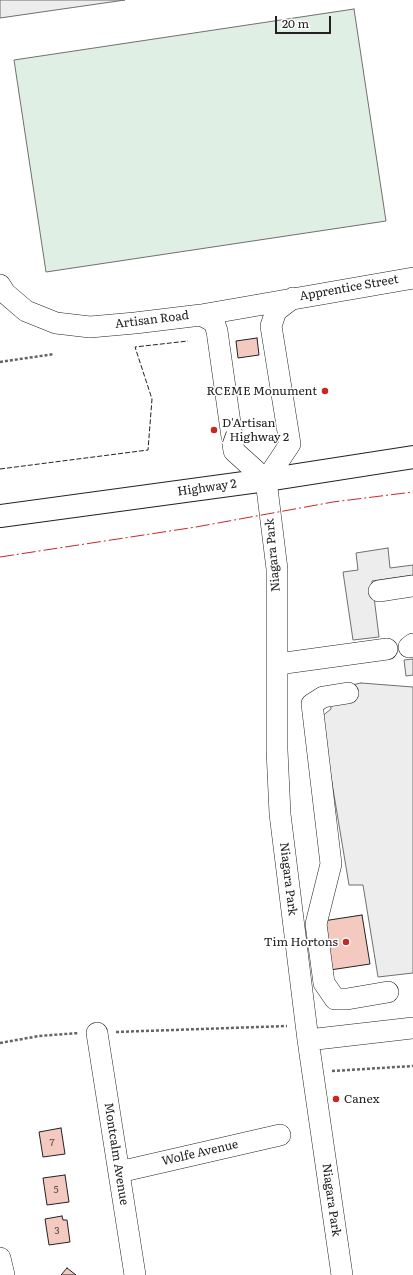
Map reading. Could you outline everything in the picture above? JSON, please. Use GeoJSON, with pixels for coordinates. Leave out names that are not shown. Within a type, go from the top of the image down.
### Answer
{"type":"FeatureCollection","features":[{"type":"Feature","properties":{"kind":"main road","name":"Highway 2"},"geometry":{"type":"LineString","coordinates":[[0,516],[266,480],[413,457]]}},
{"type":"Feature","properties":{"kind":"street","name":"Apprentice Street"},"geometry":{"type":"LineString","coordinates":[[266,480],[290,444],[271,326],[276,311],[293,298],[413,278]]}},
{"type":"Feature","properties":{"kind":"street","name":"Artisan Road"},"geometry":{"type":"LineString","coordinates":[[0,285],[5,293],[26,311],[56,323],[90,327],[201,315],[214,322],[217,330],[234,451],[266,480]]}},
{"type":"Feature","properties":{"kind":"street"},"geometry":{"type":"LineString","coordinates":[[201,315],[293,298]]}},
{"type":"Feature","properties":{"kind":"street","name":"Niagara Park"},"geometry":{"type":"LineString","coordinates":[[266,480],[277,569],[277,750],[280,814],[308,1040],[342,1275]]}},
{"type":"Feature","properties":{"kind":"street"},"geometry":{"type":"LineString","coordinates":[[379,591],[413,586]]}},
{"type":"Feature","properties":{"kind":"street"},"geometry":{"type":"LineString","coordinates":[[278,664],[387,650]]}},
{"type":"Feature","properties":{"kind":"street"},"geometry":{"type":"LineString","coordinates":[[348,693],[323,697],[312,704],[331,864],[316,924],[324,983],[335,999],[347,999],[388,992]]}},
{"type":"Feature","properties":{"kind":"street"},"geometry":{"type":"LineString","coordinates":[[308,1040],[413,1028]]}},
{"type":"Feature","properties":{"kind":"street","name":"Montcalm Avenue"},"geometry":{"type":"LineString","coordinates":[[97,1033],[135,1275]]}},
{"type":"Feature","properties":{"kind":"street","name":"Wolfe Avenue"},"geometry":{"type":"LineString","coordinates":[[119,1172],[280,1134]]}},
{"type":"Feature","properties":{"kind":"street"},"geometry":{"type":"LineString","coordinates":[[0,1258],[4,1275]]}},
{"type":"Feature","properties":{"kind":"path"},"geometry":{"type":"LineString","coordinates":[[0,362],[54,354]]}},
{"type":"Feature","properties":{"kind":"path"},"geometry":{"type":"LineString","coordinates":[[0,1042],[39,1036],[288,1026]]}},
{"type":"Feature","properties":{"kind":"path"},"geometry":{"type":"LineString","coordinates":[[327,1072],[413,1066]]}},
{"type":"Feature","properties":{"kind":"green space"},"geometry":{"type":"Polygon","coordinates":[[[354,9],[386,221],[46,272],[14,60],[354,9]]]}},
{"type":"Feature","properties":{"kind":"shaded area"},"geometry":{"type":"Polygon","coordinates":[[[0,0],[125,0],[0,18],[0,0]]]}},
{"type":"Feature","properties":{"kind":"shaded area"},"geometry":{"type":"Polygon","coordinates":[[[388,548],[390,568],[413,565],[413,575],[372,581],[379,637],[353,640],[343,572],[358,570],[356,553],[388,548]]]}},
{"type":"Feature","properties":{"kind":"shaded area"},"geometry":{"type":"Polygon","coordinates":[[[413,659],[413,675],[406,676],[404,660],[413,659]]]}},
{"type":"Feature","properties":{"kind":"shaded area"},"geometry":{"type":"Polygon","coordinates":[[[361,683],[413,687],[413,973],[378,977],[363,885],[349,885],[321,717],[331,709],[329,690],[361,683]]]}},
{"type":"Feature","properties":{"kind":"building"},"geometry":{"type":"Polygon","coordinates":[[[257,338],[259,355],[238,358],[236,341],[257,338]]]}},
{"type":"Feature","properties":{"kind":"building","name":"Tim Hortons"},"geometry":{"type":"Polygon","coordinates":[[[362,915],[370,964],[330,970],[323,921],[362,915]]]}},
{"type":"Feature","properties":{"kind":"building"},"geometry":{"type":"Polygon","coordinates":[[[61,1128],[65,1154],[43,1157],[39,1132],[61,1128]]]}},
{"type":"Feature","properties":{"kind":"building"},"geometry":{"type":"Polygon","coordinates":[[[65,1175],[69,1202],[47,1205],[43,1178],[65,1175]]]}},
{"type":"Feature","properties":{"kind":"building"},"geometry":{"type":"Polygon","coordinates":[[[62,1216],[63,1220],[67,1220],[70,1242],[49,1245],[45,1219],[62,1216]]]}},
{"type":"Feature","properties":{"kind":"building"},"geometry":{"type":"Polygon","coordinates":[[[67,1268],[76,1275],[61,1275],[67,1268]]]}},
{"type":"Feature","properties":{"kind":"fence"},"geometry":{"type":"LineString","coordinates":[[0,469],[148,450],[152,399],[135,347],[188,341]]}},
{"type":"Feature","properties":{"kind":"power"},"geometry":{"type":"LineString","coordinates":[[0,557],[196,527],[333,502],[413,492]]}},
{"type":"Feature","properties":{"kind":"place","name":"RCEME Monument"},"geometry":{"type":"Point","coordinates":[325,391]}},
{"type":"Feature","properties":{"kind":"place","name":"D'Artisan / Highway 2"},"geometry":{"type":"Point","coordinates":[214,430]}},
{"type":"Feature","properties":{"kind":"place","name":"Tim Hortons"},"geometry":{"type":"Point","coordinates":[346,942]}},
{"type":"Feature","properties":{"kind":"place","name":"Canex"},"geometry":{"type":"Point","coordinates":[336,1099]}}]}
